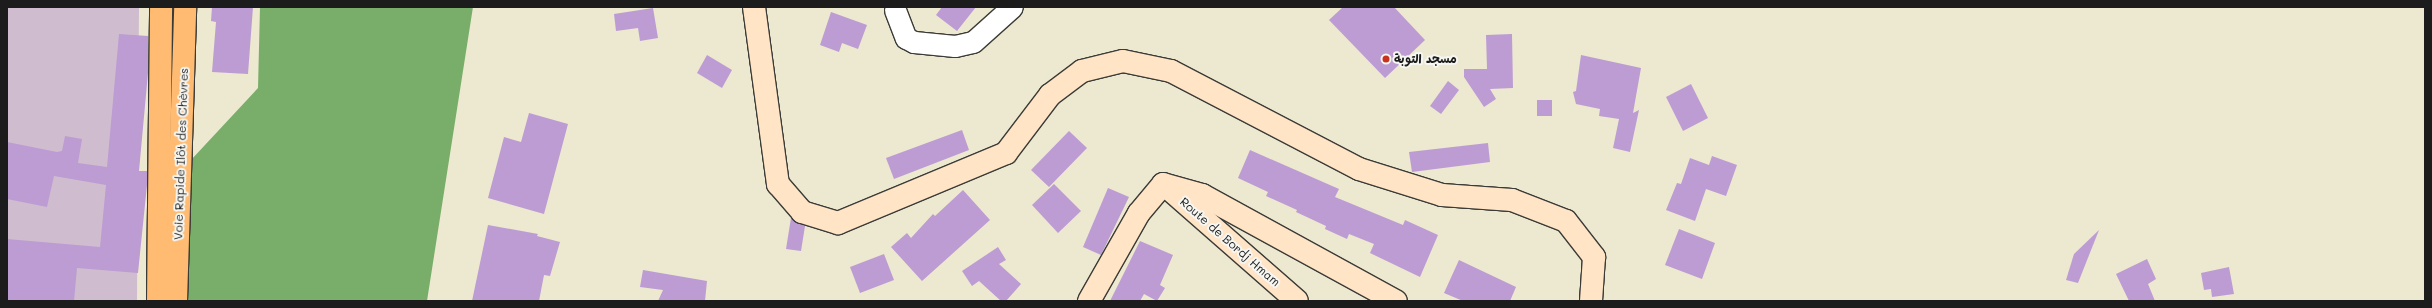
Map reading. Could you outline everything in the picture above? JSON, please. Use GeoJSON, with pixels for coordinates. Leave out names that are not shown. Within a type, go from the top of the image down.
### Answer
{"type":"FeatureCollection","features":[{"type":"Feature","properties":{"kind":"main road","name":"Voie Rapide Ilôt des Chèvres"},"geometry":{"type":"LineString","coordinates":[[158,301],[160,7]]}},
{"type":"Feature","properties":{"kind":"main road","name":"Voie Rapide Ilôt des Chèvres"},"geometry":{"type":"LineString","coordinates":[[176,301],[185,7]]}},
{"type":"Feature","properties":{"kind":"street"},"geometry":{"type":"LineString","coordinates":[[754,7],[778,184],[802,212],[838,223],[1006,153],[1050,96],[1082,71],[1123,61],[1171,71],[1358,169],[1442,195],[1512,200],[1566,221],[1594,257],[1591,301]]}},
{"type":"Feature","properties":{"kind":"street"},"geometry":{"type":"LineString","coordinates":[[893,8],[906,38],[914,42],[955,46],[974,42],[1012,7]]}},
{"type":"Feature","properties":{"kind":"street"},"geometry":{"type":"LineString","coordinates":[[1089,301],[1139,213],[1163,184],[1202,195],[1396,301]]}},
{"type":"Feature","properties":{"kind":"street","name":"Route de Bordj Hmam"},"geometry":{"type":"LineString","coordinates":[[1163,184],[1297,301]]}},
{"type":"Feature","properties":{"kind":"shaded area"},"geometry":{"type":"Polygon","coordinates":[[[7,7],[139,7],[137,301],[7,301],[7,7]]]}},
{"type":"Feature","properties":{"kind":"green space"},"geometry":{"type":"Polygon","coordinates":[[[260,7],[473,7],[427,301],[186,301],[191,160],[258,88],[260,7]]]}},
{"type":"Feature","properties":{"kind":"building"},"geometry":{"type":"Polygon","coordinates":[[[212,7],[253,7],[248,74],[212,72],[216,22],[211,21],[212,7]]]}},
{"type":"Feature","properties":{"kind":"building"},"geometry":{"type":"Polygon","coordinates":[[[942,7],[976,7],[957,31],[936,15],[942,7]]]}},
{"type":"Feature","properties":{"kind":"building","name":"مسجد التوبة"},"geometry":{"type":"Polygon","coordinates":[[[1343,7],[1394,7],[1425,40],[1385,78],[1329,20],[1343,7]]]}},
{"type":"Feature","properties":{"kind":"building"},"geometry":{"type":"Polygon","coordinates":[[[653,8],[658,38],[640,41],[638,28],[616,31],[614,14],[653,8]]]}},
{"type":"Feature","properties":{"kind":"building"},"geometry":{"type":"Polygon","coordinates":[[[831,12],[867,25],[858,49],[842,43],[839,52],[820,45],[831,12]]]}},
{"type":"Feature","properties":{"kind":"building"},"geometry":{"type":"Polygon","coordinates":[[[119,34],[148,36],[148,73],[139,171],[147,171],[147,185],[138,273],[77,268],[74,301],[7,301],[7,239],[100,247],[106,185],[54,176],[47,207],[7,199],[7,142],[57,152],[62,151],[65,136],[82,139],[78,163],[107,167],[119,34]]]}},
{"type":"Feature","properties":{"kind":"building"},"geometry":{"type":"Polygon","coordinates":[[[1512,34],[1513,88],[1490,89],[1496,99],[1484,107],[1464,77],[1464,69],[1487,69],[1486,35],[1512,34]]]}},
{"type":"Feature","properties":{"kind":"building"},"geometry":{"type":"Polygon","coordinates":[[[707,55],[732,70],[722,88],[697,73],[707,55]]]}},
{"type":"Feature","properties":{"kind":"building"},"geometry":{"type":"Polygon","coordinates":[[[1581,55],[1641,68],[1633,113],[1639,110],[1630,152],[1613,148],[1619,119],[1599,116],[1600,109],[1576,104],[1573,92],[1576,91],[1581,55]]]}},
{"type":"Feature","properties":{"kind":"building"},"geometry":{"type":"Polygon","coordinates":[[[1448,81],[1459,90],[1441,114],[1430,106],[1448,81]]]}},
{"type":"Feature","properties":{"kind":"building"},"geometry":{"type":"Polygon","coordinates":[[[1691,84],[1708,118],[1683,131],[1666,97],[1691,84]]]}},
{"type":"Feature","properties":{"kind":"building"},"geometry":{"type":"Polygon","coordinates":[[[1537,100],[1552,100],[1552,116],[1537,116],[1537,100]]]}},
{"type":"Feature","properties":{"kind":"building"},"geometry":{"type":"Polygon","coordinates":[[[529,113],[568,124],[544,214],[488,198],[504,137],[521,142],[529,113]]]}},
{"type":"Feature","properties":{"kind":"building"},"geometry":{"type":"Polygon","coordinates":[[[962,130],[969,150],[894,179],[886,158],[962,130]]]}},
{"type":"Feature","properties":{"kind":"building"},"geometry":{"type":"Polygon","coordinates":[[[1069,131],[1087,148],[1049,187],[1031,170],[1069,131]]]}},
{"type":"Feature","properties":{"kind":"building"},"geometry":{"type":"Polygon","coordinates":[[[1488,143],[1490,162],[1412,172],[1409,152],[1488,143]]]}},
{"type":"Feature","properties":{"kind":"building"},"geometry":{"type":"Polygon","coordinates":[[[1250,150],[1339,189],[1335,197],[1403,225],[1405,220],[1438,235],[1420,277],[1370,253],[1374,244],[1349,234],[1347,239],[1325,229],[1326,226],[1296,212],[1297,210],[1266,196],[1268,192],[1238,178],[1250,150]]]}},
{"type":"Feature","properties":{"kind":"building"},"geometry":{"type":"Polygon","coordinates":[[[1712,156],[1737,165],[1726,196],[1706,189],[1695,221],[1666,210],[1677,183],[1681,184],[1690,158],[1709,165],[1712,156]]]}},
{"type":"Feature","properties":{"kind":"building"},"geometry":{"type":"Polygon","coordinates":[[[1054,184],[1081,211],[1058,233],[1032,205],[1054,184]]]}},
{"type":"Feature","properties":{"kind":"building"},"geometry":{"type":"Polygon","coordinates":[[[1108,188],[1129,197],[1101,255],[1083,247],[1108,188]]]}},
{"type":"Feature","properties":{"kind":"building"},"geometry":{"type":"Polygon","coordinates":[[[963,190],[990,220],[922,281],[891,247],[907,233],[911,238],[933,214],[935,216],[963,190]]]}},
{"type":"Feature","properties":{"kind":"building"},"geometry":{"type":"Polygon","coordinates":[[[791,218],[805,226],[801,251],[786,249],[791,218]]]}},
{"type":"Feature","properties":{"kind":"building"},"geometry":{"type":"Polygon","coordinates":[[[488,225],[538,234],[537,236],[560,242],[550,276],[544,275],[539,301],[472,301],[488,225]]]}},
{"type":"Feature","properties":{"kind":"building"},"geometry":{"type":"Polygon","coordinates":[[[1679,229],[1715,243],[1702,279],[1665,265],[1679,229]]]}},
{"type":"Feature","properties":{"kind":"building"},"geometry":{"type":"Polygon","coordinates":[[[2099,230],[2078,283],[2066,280],[2074,254],[2099,230]]]}},
{"type":"Feature","properties":{"kind":"building"},"geometry":{"type":"Polygon","coordinates":[[[1140,241],[1173,255],[1160,285],[1165,288],[1157,301],[1144,294],[1140,301],[1110,301],[1140,241]]]}},
{"type":"Feature","properties":{"kind":"building"},"geometry":{"type":"Polygon","coordinates":[[[998,247],[1006,260],[999,264],[1021,284],[1006,301],[1001,301],[979,281],[972,286],[962,271],[998,247]]]}},
{"type":"Feature","properties":{"kind":"building"},"geometry":{"type":"Polygon","coordinates":[[[884,254],[894,280],[860,293],[850,267],[884,254]]]}},
{"type":"Feature","properties":{"kind":"building"},"geometry":{"type":"Polygon","coordinates":[[[2147,259],[2156,279],[2148,284],[2155,301],[2129,301],[2116,274],[2147,259]]]}},
{"type":"Feature","properties":{"kind":"building"},"geometry":{"type":"Polygon","coordinates":[[[1459,260],[1516,287],[1510,301],[1463,301],[1444,293],[1459,260]]]}},
{"type":"Feature","properties":{"kind":"building"},"geometry":{"type":"Polygon","coordinates":[[[2229,267],[2234,294],[2212,297],[2211,289],[2204,290],[2201,273],[2229,267]]]}},
{"type":"Feature","properties":{"kind":"building"},"geometry":{"type":"Polygon","coordinates":[[[643,270],[707,281],[705,301],[658,301],[663,290],[640,287],[643,270]]]}},
{"type":"Feature","properties":{"kind":"place","name":"مسجد التوبة"},"geometry":{"type":"Point","coordinates":[1386,59]}}]}
